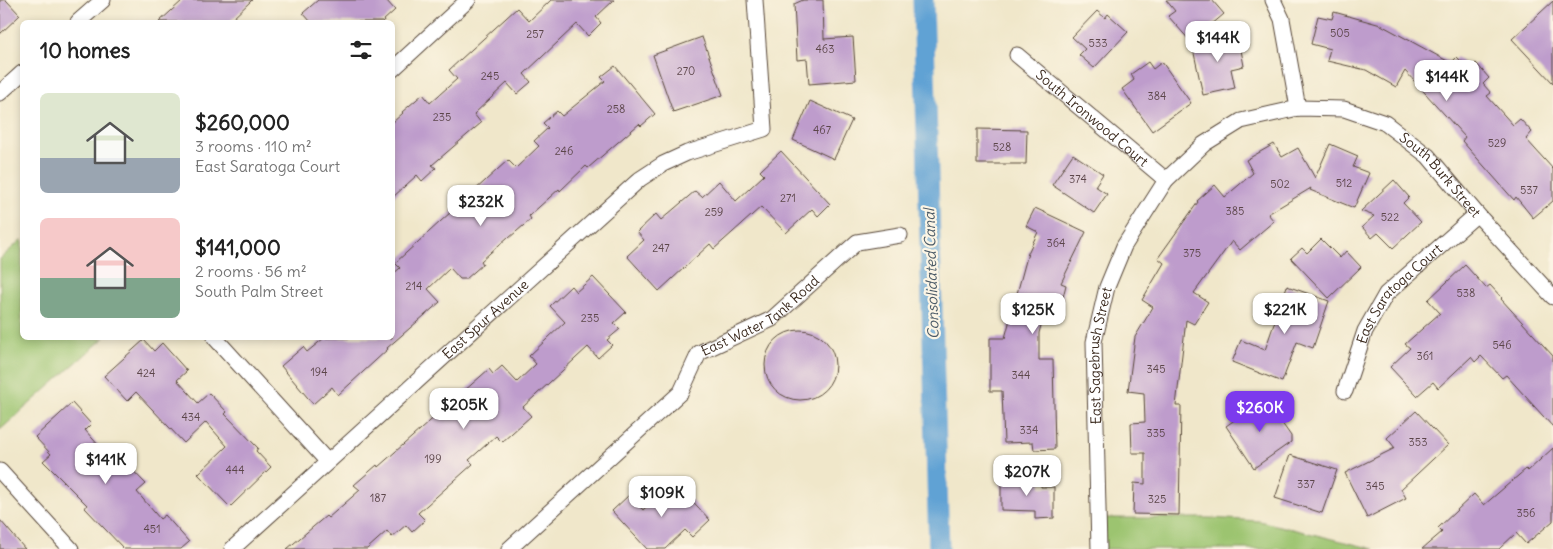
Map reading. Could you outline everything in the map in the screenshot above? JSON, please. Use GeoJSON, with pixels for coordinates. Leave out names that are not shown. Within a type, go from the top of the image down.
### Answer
{"type":"FeatureCollection","features":[{"type":"Feature","properties":{"kind":"street"},"geometry":{"type":"LineString","coordinates":[[80,20],[103,0]]}},
{"type":"Feature","properties":{"kind":"street"},"geometry":{"type":"LineString","coordinates":[[395,67],[468,0]]}},
{"type":"Feature","properties":{"kind":"street","name":"East Spur Avenue"},"geometry":{"type":"LineString","coordinates":[[232,549],[640,179],[663,164],[688,153],[764,129],[755,0]]}},
{"type":"Feature","properties":{"kind":"street"},"geometry":{"type":"LineString","coordinates":[[1273,0],[1282,19],[1298,108]]}},
{"type":"Feature","properties":{"kind":"street","name":"South Ironwood Court"},"geometry":{"type":"LineString","coordinates":[[1017,55],[1166,180]]}},
{"type":"Feature","properties":{"kind":"street"},"geometry":{"type":"LineString","coordinates":[[0,93],[20,75]]}},
{"type":"Feature","properties":{"kind":"street","name":"South Burk Street"},"geometry":{"type":"LineString","coordinates":[[1166,180],[1204,144],[1241,121],[1298,108],[1344,109],[1385,123],[1428,156],[1553,297]]}},
{"type":"Feature","properties":{"kind":"street","name":"East Sagebrush Street"},"geometry":{"type":"LineString","coordinates":[[1098,549],[1099,518],[1094,342],[1107,287],[1124,246],[1166,180]]}},
{"type":"Feature","properties":{"kind":"street","name":"East Saratoga Court"},"geometry":{"type":"LineString","coordinates":[[1345,391],[1365,331],[1386,294],[1478,214]]}},
{"type":"Feature","properties":{"kind":"street","name":"East Water Tank Road"},"geometry":{"type":"LineString","coordinates":[[509,549],[681,392],[699,353],[772,319],[857,242],[900,235]]}},
{"type":"Feature","properties":{"kind":"street"},"geometry":{"type":"LineString","coordinates":[[217,340],[328,462]]}},
{"type":"Feature","properties":{"kind":"street"},"geometry":{"type":"LineString","coordinates":[[0,471],[71,549]]}},
{"type":"Feature","properties":{"kind":"green space"},"geometry":{"type":"Polygon","coordinates":[[[20,241],[20,340],[102,340],[0,430],[0,259],[20,241]]]}},
{"type":"Feature","properties":{"kind":"green space"},"geometry":{"type":"Polygon","coordinates":[[[1099,518],[1210,518],[1259,521],[1374,549],[1099,549],[1099,518]]]}},
{"type":"Feature","properties":{"kind":"building"},"geometry":{"type":"Polygon","coordinates":[[[0,0],[6,0],[20,15],[0,34],[0,0]]]}},
{"type":"Feature","properties":{"kind":"building"},"geometry":{"type":"Polygon","coordinates":[[[183,0],[252,0],[231,20],[161,20],[183,0]]]}},
{"type":"Feature","properties":{"kind":"building"},"geometry":{"type":"Polygon","coordinates":[[[318,0],[386,0],[395,10],[384,20],[309,20],[303,13],[318,0]]]}},
{"type":"Feature","properties":{"kind":"building"},"geometry":{"type":"Polygon","coordinates":[[[551,0],[614,0],[596,17],[601,23],[588,36],[577,24],[524,74],[531,82],[517,94],[507,83],[474,114],[481,123],[432,165],[436,168],[422,181],[417,175],[395,195],[395,120],[423,94],[430,103],[457,79],[449,70],[517,8],[529,21],[551,0]]]}},
{"type":"Feature","properties":{"kind":"building"},"geometry":{"type":"Polygon","coordinates":[[[803,0],[823,0],[824,39],[853,37],[856,80],[809,84],[807,59],[797,60],[794,4],[803,0]]]}},
{"type":"Feature","properties":{"kind":"building"},"geometry":{"type":"Polygon","coordinates":[[[1166,0],[1212,0],[1224,14],[1191,42],[1168,16],[1175,11],[1166,0]]]}},
{"type":"Feature","properties":{"kind":"building"},"geometry":{"type":"Polygon","coordinates":[[[1553,1],[1553,83],[1512,39],[1553,1]]]}},
{"type":"Feature","properties":{"kind":"building"},"geometry":{"type":"Polygon","coordinates":[[[1097,11],[1105,18],[1108,14],[1128,32],[1094,68],[1079,55],[1085,49],[1072,37],[1097,11]]]}},
{"type":"Feature","properties":{"kind":"building"},"geometry":{"type":"Polygon","coordinates":[[[1334,12],[1381,25],[1451,63],[1457,57],[1469,69],[1476,63],[1489,78],[1483,84],[1491,93],[1487,96],[1513,125],[1520,119],[1532,132],[1526,139],[1553,169],[1553,201],[1533,218],[1516,197],[1514,200],[1462,141],[1465,137],[1405,71],[1396,87],[1366,70],[1327,61],[1330,49],[1311,44],[1318,16],[1332,19],[1334,12]]]}},
{"type":"Feature","properties":{"kind":"building"},"geometry":{"type":"Polygon","coordinates":[[[1238,34],[1244,66],[1231,69],[1235,88],[1203,95],[1192,44],[1238,34]]]}},
{"type":"Feature","properties":{"kind":"building"},"geometry":{"type":"Polygon","coordinates":[[[702,37],[723,95],[673,112],[653,55],[702,37]]]}},
{"type":"Feature","properties":{"kind":"building"},"geometry":{"type":"Polygon","coordinates":[[[1148,62],[1153,69],[1162,62],[1191,103],[1152,131],[1122,89],[1134,80],[1131,74],[1148,62]]]}},
{"type":"Feature","properties":{"kind":"building"},"geometry":{"type":"Polygon","coordinates":[[[615,66],[655,114],[641,126],[639,124],[588,168],[586,166],[560,191],[559,189],[529,216],[531,219],[481,261],[483,264],[466,279],[460,279],[450,268],[428,289],[440,302],[387,348],[338,395],[332,387],[313,404],[281,366],[303,347],[307,352],[322,340],[395,340],[395,272],[400,268],[395,263],[508,160],[516,168],[539,146],[534,141],[548,128],[543,123],[557,111],[562,116],[605,81],[601,77],[615,66]]]}},
{"type":"Feature","properties":{"kind":"building"},"geometry":{"type":"Polygon","coordinates":[[[810,101],[852,120],[834,159],[793,140],[810,101]]]}},
{"type":"Feature","properties":{"kind":"building"},"geometry":{"type":"Polygon","coordinates":[[[977,129],[1027,130],[1026,164],[977,164],[977,129]]]}},
{"type":"Feature","properties":{"kind":"building"},"geometry":{"type":"Polygon","coordinates":[[[1274,144],[1282,157],[1298,148],[1315,178],[1330,144],[1358,156],[1353,167],[1369,173],[1354,208],[1310,190],[1311,188],[1268,214],[1274,221],[1240,250],[1232,241],[1194,293],[1208,302],[1194,324],[1186,320],[1176,406],[1181,406],[1179,515],[1133,514],[1134,483],[1145,484],[1145,453],[1132,453],[1131,423],[1145,422],[1144,393],[1128,391],[1135,337],[1153,307],[1142,300],[1164,263],[1158,258],[1197,201],[1215,185],[1225,197],[1253,173],[1246,160],[1274,144]]]}},
{"type":"Feature","properties":{"kind":"building"},"geometry":{"type":"Polygon","coordinates":[[[781,151],[830,204],[818,216],[812,209],[786,233],[761,207],[714,249],[710,244],[659,291],[627,256],[644,240],[637,232],[656,214],[661,220],[695,191],[702,197],[719,181],[736,201],[764,175],[760,171],[781,151]]]}},
{"type":"Feature","properties":{"kind":"building"},"geometry":{"type":"Polygon","coordinates":[[[1073,154],[1103,174],[1095,186],[1107,194],[1094,213],[1052,185],[1073,154]]]}},
{"type":"Feature","properties":{"kind":"building"},"geometry":{"type":"Polygon","coordinates":[[[1394,180],[1409,197],[1403,203],[1421,222],[1393,248],[1378,233],[1372,238],[1362,227],[1374,216],[1361,211],[1394,180]]]}},
{"type":"Feature","properties":{"kind":"building"},"geometry":{"type":"Polygon","coordinates":[[[1035,208],[1086,232],[1061,283],[1066,285],[1058,317],[1044,314],[1039,333],[1039,360],[1053,360],[1055,449],[1034,450],[1033,442],[1004,443],[1002,391],[990,391],[990,338],[1005,338],[1028,253],[1038,232],[1026,226],[1035,208]]]}},
{"type":"Feature","properties":{"kind":"building"},"geometry":{"type":"Polygon","coordinates":[[[1321,239],[1340,258],[1346,251],[1361,267],[1329,298],[1291,258],[1302,248],[1307,253],[1321,239]]]}},
{"type":"Feature","properties":{"kind":"building"},"geometry":{"type":"Polygon","coordinates":[[[1465,265],[1486,288],[1490,285],[1553,356],[1553,427],[1506,375],[1502,378],[1481,356],[1475,362],[1471,357],[1438,388],[1433,382],[1417,396],[1390,367],[1410,348],[1405,344],[1440,313],[1428,300],[1465,265]]]}},
{"type":"Feature","properties":{"kind":"building"},"geometry":{"type":"Polygon","coordinates":[[[593,277],[626,312],[614,323],[620,329],[607,340],[612,345],[598,358],[588,347],[523,407],[531,416],[502,442],[496,436],[469,460],[473,464],[418,513],[425,520],[412,532],[406,525],[392,537],[387,531],[367,549],[287,549],[326,516],[328,518],[360,490],[354,485],[377,465],[378,467],[489,369],[493,374],[502,366],[517,382],[536,364],[529,356],[565,322],[550,306],[571,286],[576,292],[593,277]]]}},
{"type":"Feature","properties":{"kind":"building"},"geometry":{"type":"Polygon","coordinates":[[[1287,286],[1329,301],[1313,348],[1297,342],[1282,382],[1232,362],[1241,340],[1265,350],[1287,286]]]}},
{"type":"Feature","properties":{"kind":"building"},"geometry":{"type":"Polygon","coordinates":[[[800,330],[813,333],[825,340],[832,352],[835,365],[832,378],[825,390],[813,397],[800,400],[787,397],[775,390],[768,378],[765,365],[768,352],[775,340],[787,333],[800,330]]]}},
{"type":"Feature","properties":{"kind":"building"},"geometry":{"type":"Polygon","coordinates":[[[144,340],[154,351],[162,343],[187,371],[177,380],[198,403],[209,393],[227,412],[225,414],[258,448],[256,451],[271,467],[230,507],[198,474],[227,446],[206,422],[184,443],[136,392],[127,401],[104,376],[144,340]]]}},
{"type":"Feature","properties":{"kind":"building"},"geometry":{"type":"Polygon","coordinates":[[[1265,399],[1291,436],[1291,442],[1254,468],[1226,426],[1265,399]]]}},
{"type":"Feature","properties":{"kind":"building"},"geometry":{"type":"Polygon","coordinates":[[[72,403],[91,424],[85,430],[107,455],[113,450],[146,484],[137,492],[160,519],[165,515],[189,542],[181,549],[124,549],[85,508],[87,505],[43,461],[51,454],[35,437],[72,403]]]}},
{"type":"Feature","properties":{"kind":"building"},"geometry":{"type":"Polygon","coordinates":[[[1416,411],[1448,445],[1401,489],[1406,498],[1367,518],[1345,473],[1395,448],[1387,438],[1416,411]]]}},
{"type":"Feature","properties":{"kind":"building"},"geometry":{"type":"Polygon","coordinates":[[[1553,448],[1553,521],[1526,544],[1516,533],[1499,549],[1422,549],[1442,532],[1438,528],[1474,494],[1484,505],[1526,469],[1528,471],[1553,448]]]}},
{"type":"Feature","properties":{"kind":"building"},"geometry":{"type":"Polygon","coordinates":[[[1290,455],[1337,470],[1322,513],[1275,498],[1290,455]]]}},
{"type":"Feature","properties":{"kind":"building"},"geometry":{"type":"Polygon","coordinates":[[[1001,473],[1017,473],[1017,481],[1041,482],[1041,487],[1054,487],[1054,518],[1035,519],[1035,511],[1001,510],[1001,473]]]}},
{"type":"Feature","properties":{"kind":"building"},"geometry":{"type":"Polygon","coordinates":[[[674,481],[710,520],[692,537],[685,530],[665,549],[647,549],[612,511],[629,495],[643,510],[674,481]]]}},
{"type":"Feature","properties":{"kind":"building"},"geometry":{"type":"Polygon","coordinates":[[[0,520],[25,549],[0,549],[0,520]]]}},
{"type":"Feature","properties":{"kind":"waterway","name":"Consolidated Canal"},"geometry":{"type":"LineString","coordinates":[[923,0],[939,549]]}}]}
